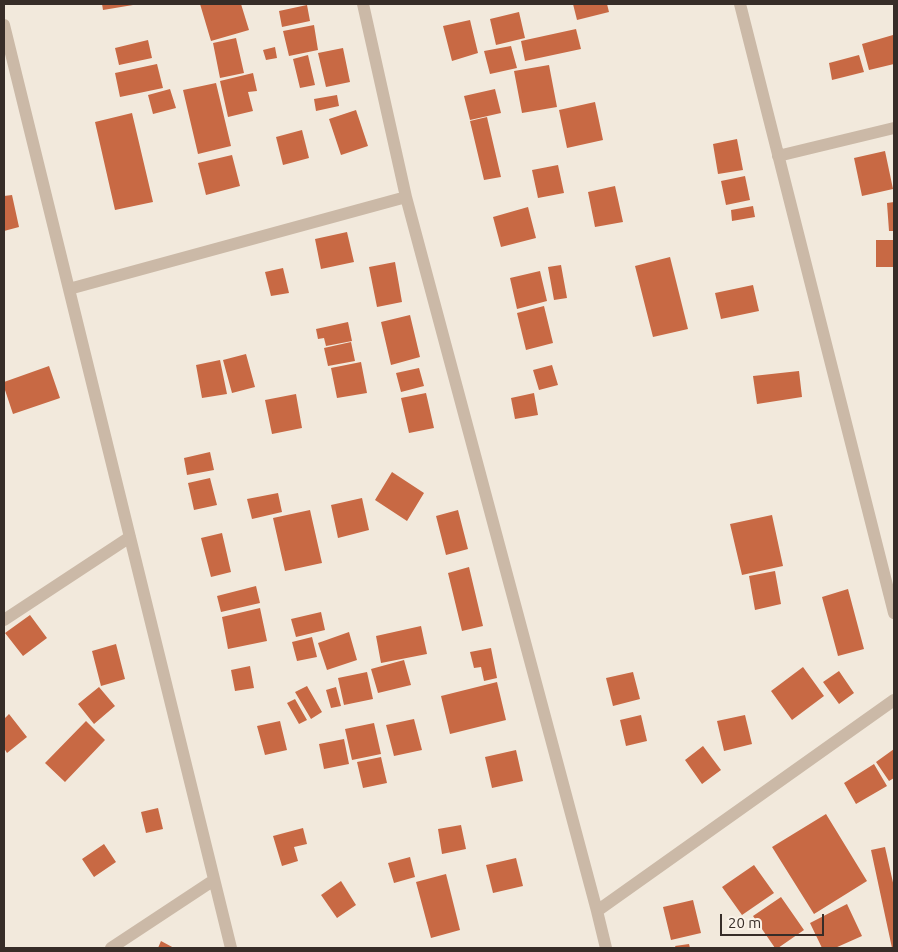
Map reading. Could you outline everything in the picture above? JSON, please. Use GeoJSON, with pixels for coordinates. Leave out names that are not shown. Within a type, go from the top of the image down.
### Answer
{"type":"FeatureCollection","features":[{"type":"Feature","properties":{"kind":"street"},"geometry":{"type":"LineString","coordinates":[[363,4],[406,197],[606,948]]}},
{"type":"Feature","properties":{"kind":"street"},"geometry":{"type":"LineString","coordinates":[[740,4],[894,613]]}},
{"type":"Feature","properties":{"kind":"street"},"geometry":{"type":"LineString","coordinates":[[4,25],[231,948]]}},
{"type":"Feature","properties":{"kind":"street"},"geometry":{"type":"LineString","coordinates":[[778,156],[894,128]]}},
{"type":"Feature","properties":{"kind":"street"},"geometry":{"type":"LineString","coordinates":[[69,289],[406,197]]}},
{"type":"Feature","properties":{"kind":"street"},"geometry":{"type":"LineString","coordinates":[[4,620],[130,537]]}},
{"type":"Feature","properties":{"kind":"street"},"geometry":{"type":"LineString","coordinates":[[597,911],[894,700]]}},
{"type":"Feature","properties":{"kind":"street"},"geometry":{"type":"LineString","coordinates":[[111,948],[214,880]]}},
{"type":"Feature","properties":{"kind":"building"},"geometry":{"type":"Polygon","coordinates":[[[102,4],[133,4],[133,5],[103,10],[102,4]]]}},
{"type":"Feature","properties":{"kind":"building"},"geometry":{"type":"Polygon","coordinates":[[[200,4],[241,4],[249,30],[211,41],[200,4]]]}},
{"type":"Feature","properties":{"kind":"building"},"geometry":{"type":"Polygon","coordinates":[[[573,4],[607,4],[609,12],[577,20],[573,4]]]}},
{"type":"Feature","properties":{"kind":"building"},"geometry":{"type":"Polygon","coordinates":[[[307,5],[310,21],[282,27],[279,11],[307,5]]]}},
{"type":"Feature","properties":{"kind":"building"},"geometry":{"type":"Polygon","coordinates":[[[519,12],[525,38],[496,45],[490,19],[519,12]]]}},
{"type":"Feature","properties":{"kind":"building"},"geometry":{"type":"Polygon","coordinates":[[[470,20],[478,53],[452,61],[443,26],[470,20]]]}},
{"type":"Feature","properties":{"kind":"building"},"geometry":{"type":"Polygon","coordinates":[[[314,25],[318,50],[289,56],[283,31],[314,25]]]}},
{"type":"Feature","properties":{"kind":"building"},"geometry":{"type":"Polygon","coordinates":[[[576,29],[581,49],[525,61],[521,41],[576,29]]]}},
{"type":"Feature","properties":{"kind":"building"},"geometry":{"type":"Polygon","coordinates":[[[893,35],[894,64],[869,70],[862,44],[893,35]]]}},
{"type":"Feature","properties":{"kind":"building"},"geometry":{"type":"Polygon","coordinates":[[[236,38],[244,73],[220,78],[213,43],[236,38]]]}},
{"type":"Feature","properties":{"kind":"building"},"geometry":{"type":"Polygon","coordinates":[[[148,40],[152,58],[119,65],[115,48],[148,40]]]}},
{"type":"Feature","properties":{"kind":"building"},"geometry":{"type":"Polygon","coordinates":[[[511,46],[517,68],[490,74],[484,51],[511,46]]]}},
{"type":"Feature","properties":{"kind":"building"},"geometry":{"type":"Polygon","coordinates":[[[275,47],[277,58],[266,60],[263,50],[275,47]]]}},
{"type":"Feature","properties":{"kind":"building"},"geometry":{"type":"Polygon","coordinates":[[[343,48],[350,82],[326,87],[318,53],[343,48]]]}},
{"type":"Feature","properties":{"kind":"building"},"geometry":{"type":"Polygon","coordinates":[[[308,55],[315,85],[300,88],[293,59],[308,55]]]}},
{"type":"Feature","properties":{"kind":"building"},"geometry":{"type":"Polygon","coordinates":[[[859,55],[864,72],[832,80],[829,63],[859,55]]]}},
{"type":"Feature","properties":{"kind":"building"},"geometry":{"type":"Polygon","coordinates":[[[157,64],[163,88],[120,97],[115,73],[157,64]]]}},
{"type":"Feature","properties":{"kind":"building"},"geometry":{"type":"Polygon","coordinates":[[[549,65],[557,107],[522,113],[514,71],[549,65]]]}},
{"type":"Feature","properties":{"kind":"building"},"geometry":{"type":"Polygon","coordinates":[[[253,73],[257,91],[248,92],[253,111],[228,117],[220,81],[253,73]]]}},
{"type":"Feature","properties":{"kind":"building"},"geometry":{"type":"Polygon","coordinates":[[[216,83],[231,146],[198,154],[183,90],[216,83]]]}},
{"type":"Feature","properties":{"kind":"building"},"geometry":{"type":"Polygon","coordinates":[[[170,89],[176,108],[153,114],[148,95],[170,89]]]}},
{"type":"Feature","properties":{"kind":"building"},"geometry":{"type":"Polygon","coordinates":[[[495,89],[501,113],[470,120],[464,96],[495,89]]]}},
{"type":"Feature","properties":{"kind":"building"},"geometry":{"type":"Polygon","coordinates":[[[337,95],[339,106],[316,111],[314,99],[337,95]]]}},
{"type":"Feature","properties":{"kind":"building"},"geometry":{"type":"Polygon","coordinates":[[[595,102],[603,140],[567,148],[559,110],[595,102]]]}},
{"type":"Feature","properties":{"kind":"building"},"geometry":{"type":"Polygon","coordinates":[[[356,110],[368,146],[341,155],[329,119],[356,110]]]}},
{"type":"Feature","properties":{"kind":"building"},"geometry":{"type":"Polygon","coordinates":[[[132,113],[153,202],[115,210],[95,122],[132,113]]]}},
{"type":"Feature","properties":{"kind":"building"},"geometry":{"type":"Polygon","coordinates":[[[487,117],[501,177],[484,180],[470,121],[487,117]]]}},
{"type":"Feature","properties":{"kind":"building"},"geometry":{"type":"Polygon","coordinates":[[[302,130],[309,158],[283,165],[276,137],[302,130]]]}},
{"type":"Feature","properties":{"kind":"building"},"geometry":{"type":"Polygon","coordinates":[[[737,139],[743,170],[718,174],[713,144],[737,139]]]}},
{"type":"Feature","properties":{"kind":"building"},"geometry":{"type":"Polygon","coordinates":[[[885,151],[893,189],[862,196],[854,158],[885,151]]]}},
{"type":"Feature","properties":{"kind":"building"},"geometry":{"type":"Polygon","coordinates":[[[232,155],[240,186],[206,195],[198,163],[232,155]]]}},
{"type":"Feature","properties":{"kind":"building"},"geometry":{"type":"Polygon","coordinates":[[[558,165],[564,193],[538,198],[532,170],[558,165]]]}},
{"type":"Feature","properties":{"kind":"building"},"geometry":{"type":"Polygon","coordinates":[[[745,176],[750,200],[726,205],[721,181],[745,176]]]}},
{"type":"Feature","properties":{"kind":"building"},"geometry":{"type":"Polygon","coordinates":[[[615,186],[623,222],[595,227],[588,192],[615,186]]]}},
{"type":"Feature","properties":{"kind":"building"},"geometry":{"type":"Polygon","coordinates":[[[12,195],[19,227],[4,231],[4,196],[12,195]]]}},
{"type":"Feature","properties":{"kind":"building"},"geometry":{"type":"Polygon","coordinates":[[[894,202],[894,231],[889,231],[887,203],[894,202]]]}},
{"type":"Feature","properties":{"kind":"building"},"geometry":{"type":"Polygon","coordinates":[[[753,206],[755,217],[732,221],[731,210],[753,206]]]}},
{"type":"Feature","properties":{"kind":"building"},"geometry":{"type":"Polygon","coordinates":[[[528,207],[536,238],[501,247],[493,217],[528,207]]]}},
{"type":"Feature","properties":{"kind":"building"},"geometry":{"type":"Polygon","coordinates":[[[347,232],[354,262],[321,269],[315,239],[347,232]]]}},
{"type":"Feature","properties":{"kind":"building"},"geometry":{"type":"Polygon","coordinates":[[[876,240],[894,240],[894,267],[876,267],[876,240]]]}},
{"type":"Feature","properties":{"kind":"building"},"geometry":{"type":"Polygon","coordinates":[[[670,257],[688,329],[653,337],[635,266],[670,257]]]}},
{"type":"Feature","properties":{"kind":"building"},"geometry":{"type":"Polygon","coordinates":[[[395,262],[402,302],[377,307],[369,267],[395,262]]]}},
{"type":"Feature","properties":{"kind":"building"},"geometry":{"type":"Polygon","coordinates":[[[561,265],[567,298],[554,300],[548,267],[561,265]]]}},
{"type":"Feature","properties":{"kind":"building"},"geometry":{"type":"Polygon","coordinates":[[[283,268],[289,293],[271,296],[265,272],[283,268]]]}},
{"type":"Feature","properties":{"kind":"building"},"geometry":{"type":"Polygon","coordinates":[[[540,271],[547,301],[517,309],[510,278],[540,271]]]}},
{"type":"Feature","properties":{"kind":"building"},"geometry":{"type":"Polygon","coordinates":[[[753,285],[759,311],[721,319],[715,293],[753,285]]]}},
{"type":"Feature","properties":{"kind":"building"},"geometry":{"type":"Polygon","coordinates":[[[544,306],[553,343],[526,350],[517,313],[544,306]]]}},
{"type":"Feature","properties":{"kind":"building"},"geometry":{"type":"Polygon","coordinates":[[[410,315],[420,357],[391,365],[381,322],[410,315]]]}},
{"type":"Feature","properties":{"kind":"building"},"geometry":{"type":"Polygon","coordinates":[[[348,322],[352,341],[326,346],[324,338],[318,339],[316,329],[348,322]]]}},
{"type":"Feature","properties":{"kind":"building"},"geometry":{"type":"Polygon","coordinates":[[[351,342],[355,361],[328,366],[324,348],[351,342]]]}},
{"type":"Feature","properties":{"kind":"building"},"geometry":{"type":"Polygon","coordinates":[[[246,354],[255,387],[232,393],[223,360],[246,354]]]}},
{"type":"Feature","properties":{"kind":"building"},"geometry":{"type":"Polygon","coordinates":[[[220,360],[227,394],[202,398],[196,365],[220,360]]]}},
{"type":"Feature","properties":{"kind":"building"},"geometry":{"type":"Polygon","coordinates":[[[361,362],[367,393],[337,398],[331,368],[361,362]]]}},
{"type":"Feature","properties":{"kind":"building"},"geometry":{"type":"Polygon","coordinates":[[[552,365],[558,385],[539,390],[533,370],[552,365]]]}},
{"type":"Feature","properties":{"kind":"building"},"geometry":{"type":"Polygon","coordinates":[[[49,366],[60,398],[13,414],[4,382],[49,366]]]}},
{"type":"Feature","properties":{"kind":"building"},"geometry":{"type":"Polygon","coordinates":[[[419,368],[424,386],[401,392],[396,373],[419,368]]]}},
{"type":"Feature","properties":{"kind":"building"},"geometry":{"type":"Polygon","coordinates":[[[799,371],[802,397],[757,404],[753,376],[799,371]]]}},
{"type":"Feature","properties":{"kind":"building"},"geometry":{"type":"Polygon","coordinates":[[[426,393],[434,428],[409,433],[401,398],[426,393]]]}},
{"type":"Feature","properties":{"kind":"building"},"geometry":{"type":"Polygon","coordinates":[[[534,393],[538,415],[515,419],[511,398],[534,393]]]}},
{"type":"Feature","properties":{"kind":"building"},"geometry":{"type":"Polygon","coordinates":[[[296,394],[302,428],[272,434],[265,400],[296,394]]]}},
{"type":"Feature","properties":{"kind":"building"},"geometry":{"type":"Polygon","coordinates":[[[210,452],[214,470],[187,475],[184,458],[210,452]]]}},
{"type":"Feature","properties":{"kind":"building"},"geometry":{"type":"Polygon","coordinates":[[[392,472],[424,493],[407,521],[375,500],[392,472]]]}},
{"type":"Feature","properties":{"kind":"building"},"geometry":{"type":"Polygon","coordinates":[[[210,478],[217,505],[194,510],[188,483],[210,478]]]}},
{"type":"Feature","properties":{"kind":"building"},"geometry":{"type":"Polygon","coordinates":[[[278,493],[282,512],[252,519],[247,499],[278,493]]]}},
{"type":"Feature","properties":{"kind":"building"},"geometry":{"type":"Polygon","coordinates":[[[362,498],[369,530],[338,538],[331,505],[362,498]]]}},
{"type":"Feature","properties":{"kind":"building"},"geometry":{"type":"Polygon","coordinates":[[[310,510],[322,563],[285,571],[273,518],[310,510]]]}},
{"type":"Feature","properties":{"kind":"building"},"geometry":{"type":"Polygon","coordinates":[[[458,510],[468,549],[446,555],[436,516],[458,510]]]}},
{"type":"Feature","properties":{"kind":"building"},"geometry":{"type":"Polygon","coordinates":[[[772,515],[783,566],[742,575],[730,524],[772,515]]]}},
{"type":"Feature","properties":{"kind":"building"},"geometry":{"type":"Polygon","coordinates":[[[222,533],[231,572],[211,577],[201,538],[222,533]]]}},
{"type":"Feature","properties":{"kind":"building"},"geometry":{"type":"Polygon","coordinates":[[[469,567],[483,626],[462,631],[448,573],[469,567]]]}},
{"type":"Feature","properties":{"kind":"building"},"geometry":{"type":"Polygon","coordinates":[[[775,571],[781,604],[755,610],[749,576],[775,571]]]}},
{"type":"Feature","properties":{"kind":"building"},"geometry":{"type":"Polygon","coordinates":[[[256,586],[260,603],[221,612],[217,596],[256,586]]]}},
{"type":"Feature","properties":{"kind":"building"},"geometry":{"type":"Polygon","coordinates":[[[848,589],[864,649],[838,656],[822,597],[848,589]]]}},
{"type":"Feature","properties":{"kind":"building"},"geometry":{"type":"Polygon","coordinates":[[[260,608],[267,641],[228,649],[222,617],[260,608]]]}},
{"type":"Feature","properties":{"kind":"building"},"geometry":{"type":"Polygon","coordinates":[[[321,612],[325,630],[296,637],[291,619],[321,612]]]}},
{"type":"Feature","properties":{"kind":"building"},"geometry":{"type":"Polygon","coordinates":[[[30,615],[47,638],[23,656],[5,633],[30,615]]]}},
{"type":"Feature","properties":{"kind":"building"},"geometry":{"type":"Polygon","coordinates":[[[421,626],[427,654],[381,663],[376,636],[421,626]]]}},
{"type":"Feature","properties":{"kind":"building"},"geometry":{"type":"Polygon","coordinates":[[[349,632],[357,660],[327,670],[318,643],[349,632]]]}},
{"type":"Feature","properties":{"kind":"building"},"geometry":{"type":"Polygon","coordinates":[[[312,637],[317,657],[297,661],[292,642],[312,637]]]}},
{"type":"Feature","properties":{"kind":"building"},"geometry":{"type":"Polygon","coordinates":[[[116,644],[125,679],[101,686],[92,651],[116,644]]]}},
{"type":"Feature","properties":{"kind":"building"},"geometry":{"type":"Polygon","coordinates":[[[491,648],[497,678],[484,681],[481,667],[474,668],[470,652],[491,648]]]}},
{"type":"Feature","properties":{"kind":"building"},"geometry":{"type":"Polygon","coordinates":[[[404,660],[411,685],[378,693],[371,669],[404,660]]]}},
{"type":"Feature","properties":{"kind":"building"},"geometry":{"type":"Polygon","coordinates":[[[250,666],[254,688],[235,691],[231,670],[250,666]]]}},
{"type":"Feature","properties":{"kind":"building"},"geometry":{"type":"Polygon","coordinates":[[[803,667],[824,696],[792,720],[771,691],[803,667]]]}},
{"type":"Feature","properties":{"kind":"building"},"geometry":{"type":"Polygon","coordinates":[[[839,671],[854,693],[839,704],[823,682],[839,671]]]}},
{"type":"Feature","properties":{"kind":"building"},"geometry":{"type":"Polygon","coordinates":[[[367,672],[373,699],[344,705],[338,678],[367,672]]]}},
{"type":"Feature","properties":{"kind":"building"},"geometry":{"type":"Polygon","coordinates":[[[633,672],[640,699],[613,706],[606,678],[633,672]]]}},
{"type":"Feature","properties":{"kind":"building"},"geometry":{"type":"Polygon","coordinates":[[[497,682],[506,720],[450,734],[441,696],[497,682]]]}},
{"type":"Feature","properties":{"kind":"building"},"geometry":{"type":"Polygon","coordinates":[[[307,686],[322,712],[311,719],[295,692],[307,686]]]}},
{"type":"Feature","properties":{"kind":"building"},"geometry":{"type":"Polygon","coordinates":[[[99,687],[115,706],[94,724],[78,704],[99,687]]]}},
{"type":"Feature","properties":{"kind":"building"},"geometry":{"type":"Polygon","coordinates":[[[336,687],[341,706],[331,708],[326,690],[336,687]]]}},
{"type":"Feature","properties":{"kind":"building"},"geometry":{"type":"Polygon","coordinates":[[[295,699],[307,720],[299,724],[287,703],[295,699]]]}},
{"type":"Feature","properties":{"kind":"building"},"geometry":{"type":"Polygon","coordinates":[[[9,714],[27,737],[7,753],[4,748],[4,719],[9,714]]]}},
{"type":"Feature","properties":{"kind":"building"},"geometry":{"type":"Polygon","coordinates":[[[641,715],[647,741],[626,746],[620,720],[641,715]]]}},
{"type":"Feature","properties":{"kind":"building"},"geometry":{"type":"Polygon","coordinates":[[[745,715],[752,744],[724,751],[717,721],[745,715]]]}},
{"type":"Feature","properties":{"kind":"building"},"geometry":{"type":"Polygon","coordinates":[[[414,719],[422,750],[394,756],[386,725],[414,719]]]}},
{"type":"Feature","properties":{"kind":"building"},"geometry":{"type":"Polygon","coordinates":[[[86,721],[105,740],[65,782],[45,763],[86,721]]]}},
{"type":"Feature","properties":{"kind":"building"},"geometry":{"type":"Polygon","coordinates":[[[280,721],[287,750],[265,755],[257,726],[280,721]]]}},
{"type":"Feature","properties":{"kind":"building"},"geometry":{"type":"Polygon","coordinates":[[[374,723],[381,754],[352,760],[345,729],[374,723]]]}},
{"type":"Feature","properties":{"kind":"building"},"geometry":{"type":"Polygon","coordinates":[[[344,739],[349,764],[324,769],[319,744],[344,739]]]}},
{"type":"Feature","properties":{"kind":"building"},"geometry":{"type":"Polygon","coordinates":[[[703,746],[721,770],[702,784],[685,760],[703,746]]]}},
{"type":"Feature","properties":{"kind":"building"},"geometry":{"type":"Polygon","coordinates":[[[894,749],[894,778],[889,781],[876,762],[894,749]]]}},
{"type":"Feature","properties":{"kind":"building"},"geometry":{"type":"Polygon","coordinates":[[[516,750],[523,781],[492,788],[485,757],[516,750]]]}},
{"type":"Feature","properties":{"kind":"building"},"geometry":{"type":"Polygon","coordinates":[[[381,757],[387,783],[363,788],[357,762],[381,757]]]}},
{"type":"Feature","properties":{"kind":"building"},"geometry":{"type":"Polygon","coordinates":[[[874,764],[887,786],[856,804],[844,783],[874,764]]]}},
{"type":"Feature","properties":{"kind":"building"},"geometry":{"type":"Polygon","coordinates":[[[158,808],[163,829],[146,833],[141,812],[158,808]]]}},
{"type":"Feature","properties":{"kind":"building"},"geometry":{"type":"Polygon","coordinates":[[[826,814],[867,881],[814,914],[772,847],[826,814]]]}},
{"type":"Feature","properties":{"kind":"building"},"geometry":{"type":"Polygon","coordinates":[[[461,825],[466,849],[442,854],[438,829],[461,825]]]}},
{"type":"Feature","properties":{"kind":"building"},"geometry":{"type":"Polygon","coordinates":[[[303,828],[307,844],[294,847],[298,861],[282,866],[273,836],[303,828]]]}},
{"type":"Feature","properties":{"kind":"building"},"geometry":{"type":"Polygon","coordinates":[[[104,844],[116,862],[94,877],[82,859],[104,844]]]}},
{"type":"Feature","properties":{"kind":"building"},"geometry":{"type":"Polygon","coordinates":[[[885,847],[894,887],[894,948],[892,948],[871,850],[885,847]]]}},
{"type":"Feature","properties":{"kind":"building"},"geometry":{"type":"Polygon","coordinates":[[[410,857],[415,877],[394,883],[388,863],[410,857]]]}},
{"type":"Feature","properties":{"kind":"building"},"geometry":{"type":"Polygon","coordinates":[[[516,858],[523,886],[493,893],[486,865],[516,858]]]}},
{"type":"Feature","properties":{"kind":"building"},"geometry":{"type":"Polygon","coordinates":[[[754,865],[774,893],[742,915],[722,887],[754,865]]]}},
{"type":"Feature","properties":{"kind":"building"},"geometry":{"type":"Polygon","coordinates":[[[446,874],[460,930],[431,938],[416,882],[446,874]]]}},
{"type":"Feature","properties":{"kind":"building"},"geometry":{"type":"Polygon","coordinates":[[[341,881],[356,905],[337,918],[321,895],[341,881]]]}},
{"type":"Feature","properties":{"kind":"building"},"geometry":{"type":"Polygon","coordinates":[[[781,897],[804,930],[778,948],[775,948],[753,916],[781,897]]]}},
{"type":"Feature","properties":{"kind":"building"},"geometry":{"type":"Polygon","coordinates":[[[693,900],[701,933],[671,940],[663,907],[693,900]]]}},
{"type":"Feature","properties":{"kind":"building"},"geometry":{"type":"Polygon","coordinates":[[[847,904],[862,936],[835,948],[822,948],[810,923],[847,904]]]}},
{"type":"Feature","properties":{"kind":"building"},"geometry":{"type":"Polygon","coordinates":[[[161,941],[174,948],[158,948],[161,941]]]}},
{"type":"Feature","properties":{"kind":"building"},"geometry":{"type":"Polygon","coordinates":[[[689,944],[690,948],[676,948],[675,946],[689,944]]]}}]}
